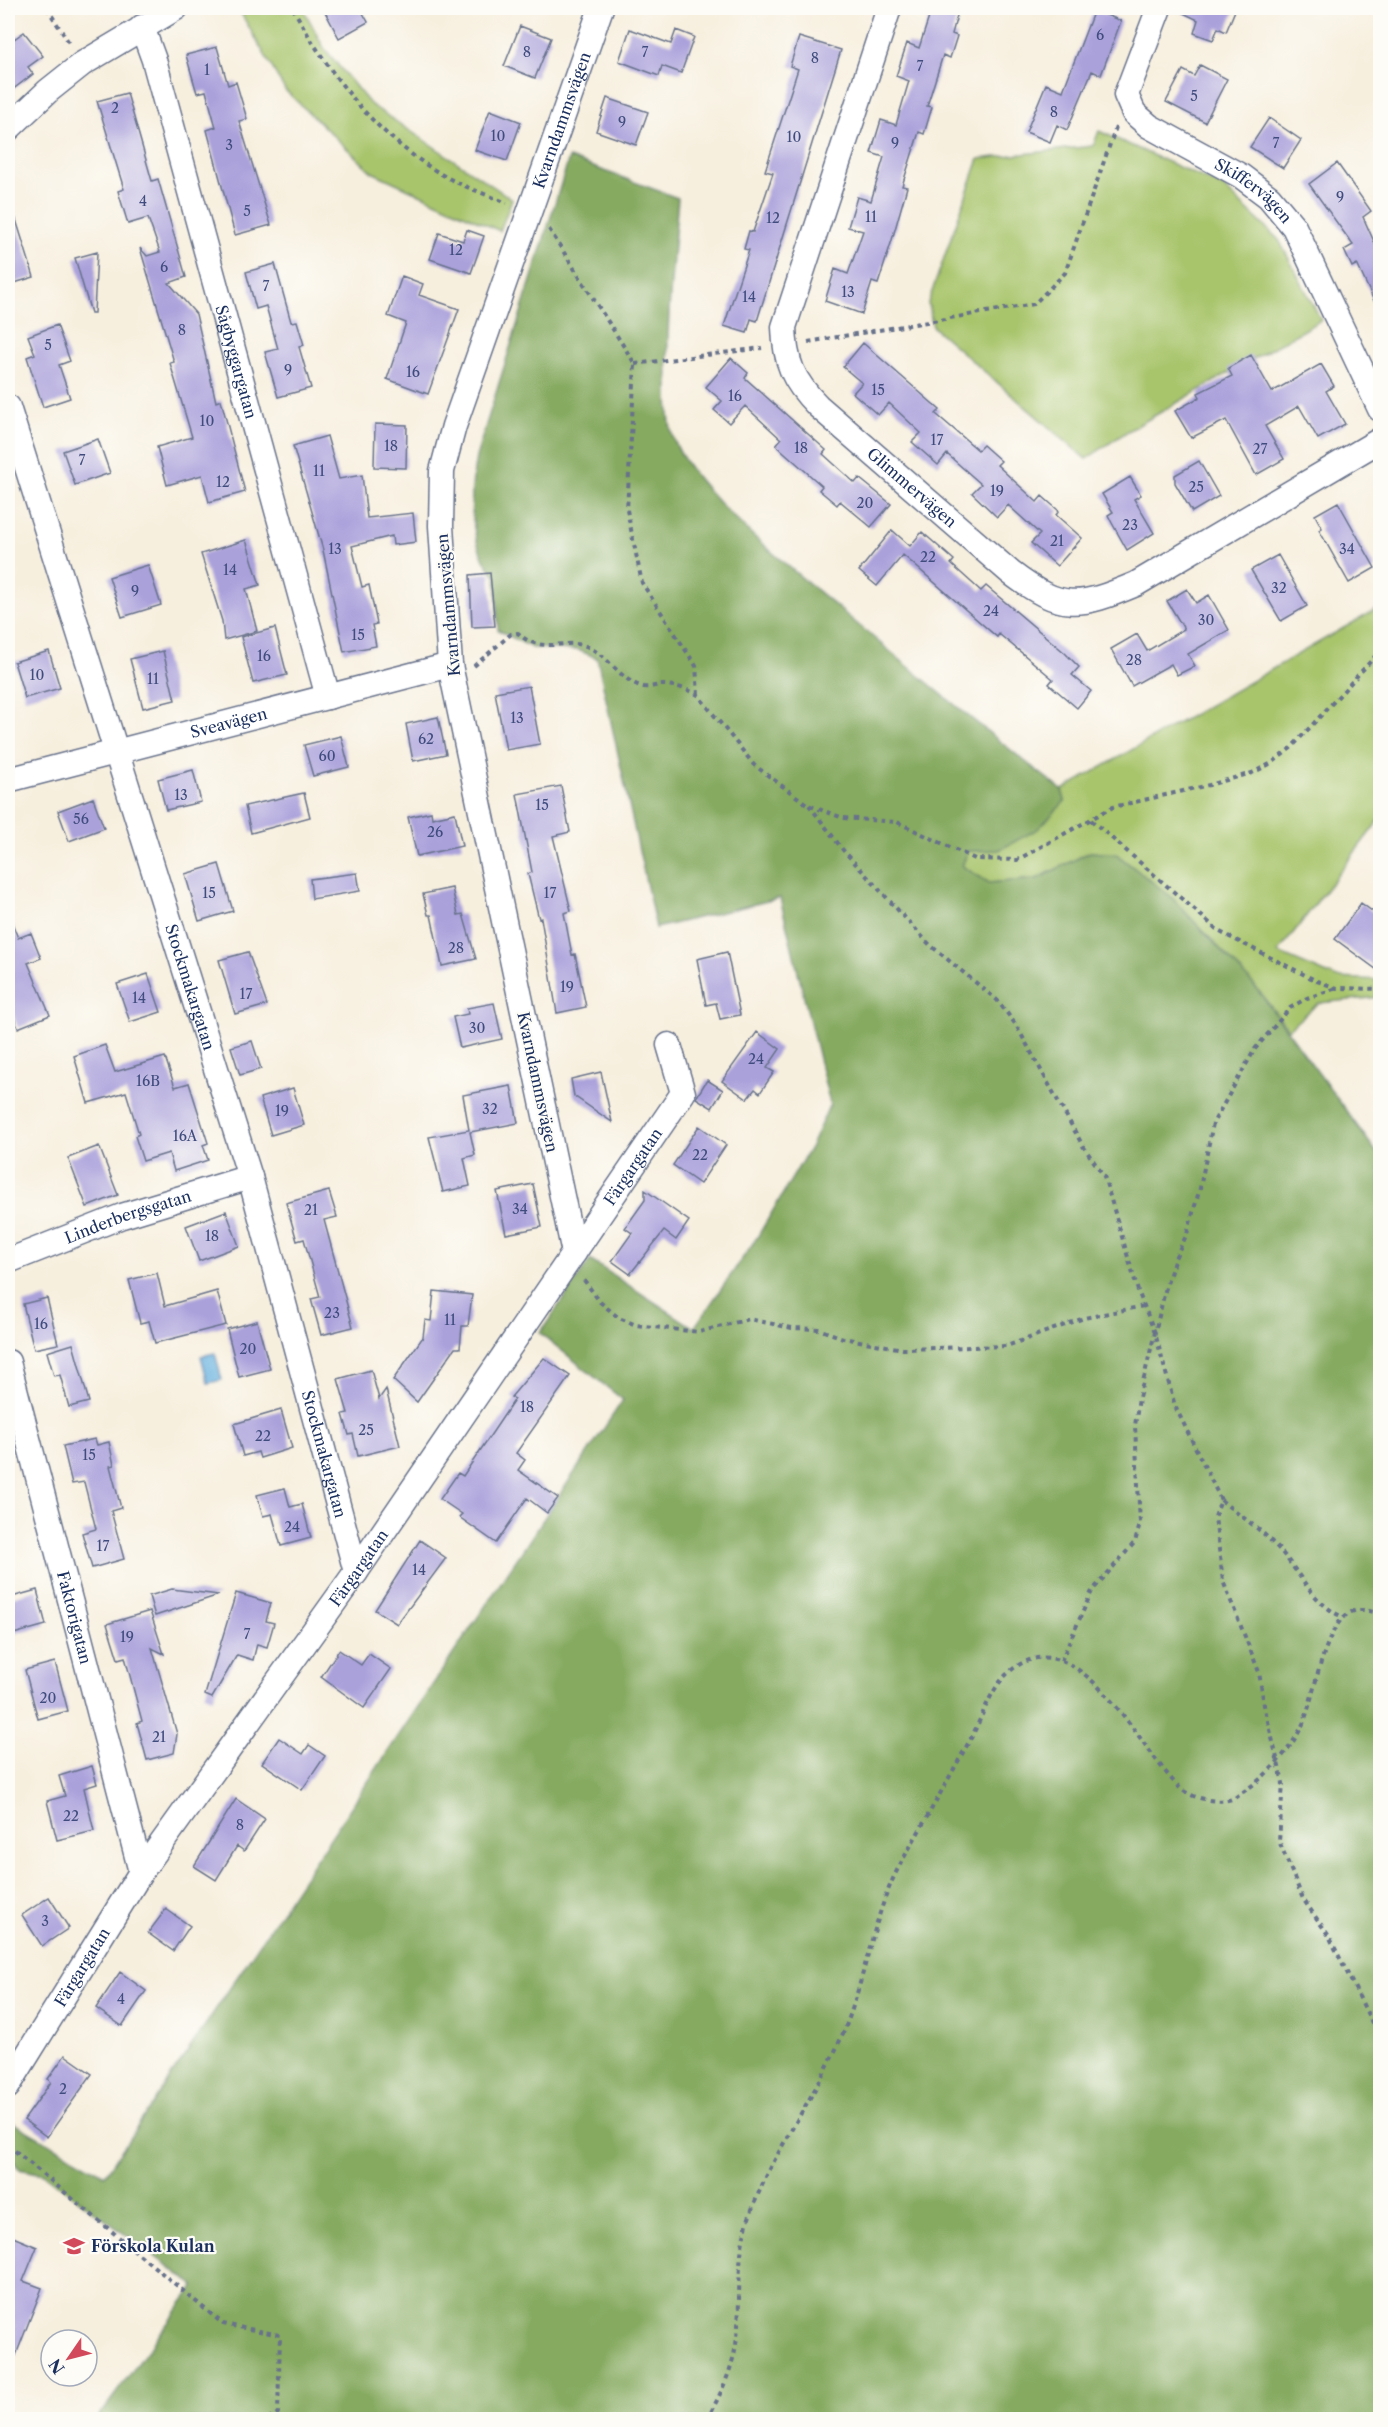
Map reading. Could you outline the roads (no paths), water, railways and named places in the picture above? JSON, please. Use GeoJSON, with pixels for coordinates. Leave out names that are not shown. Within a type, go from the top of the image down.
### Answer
{"type":"FeatureCollection","features":[{"type":"Feature","properties":{"kind":"street"},"geometry":{"type":"LineString","coordinates":[[8,129],[48,91],[82,64],[176,8]]}},
{"type":"Feature","properties":{"kind":"street","name":"Kvarndammsvägen"},"geometry":{"type":"LineString","coordinates":[[574,1253],[458,668],[442,537],[442,471],[454,426],[602,8]]}},
{"type":"Feature","properties":{"kind":"street","name":"Glimmervägen"},"geometry":{"type":"LineString","coordinates":[[889,8],[784,327],[785,346],[790,367],[800,387],[818,406],[1011,573],[1035,591],[1057,601],[1077,603],[1101,599],[1136,584],[1380,440]]}},
{"type":"Feature","properties":{"kind":"street","name":"Skiffervägen"},"geometry":{"type":"LineString","coordinates":[[1159,8],[1126,95],[1134,113],[1149,126],[1241,176],[1269,197],[1294,227],[1380,409]]}},
{"type":"Feature","properties":{"kind":"street","name":"Sågbyggargatan"},"geometry":{"type":"LineString","coordinates":[[142,27],[154,60],[327,697]]}},
{"type":"Feature","properties":{"kind":"street","name":"Stockmakargatan"},"geometry":{"type":"LineString","coordinates":[[8,407],[250,1177],[356,1572]]}},
{"type":"Feature","properties":{"kind":"street","name":"Sveavägen"},"geometry":{"type":"LineString","coordinates":[[8,780],[327,697],[458,668]]}},
{"type":"Feature","properties":{"kind":"street","name":"Färgargatan"},"geometry":{"type":"LineString","coordinates":[[8,2086],[141,1872],[356,1572],[683,1093],[669,1045]]}},
{"type":"Feature","properties":{"kind":"street","name":"Linderbergsgatan"},"geometry":{"type":"LineString","coordinates":[[8,1261],[122,1216],[250,1177]]}},
{"type":"Feature","properties":{"kind":"street","name":"Faktorigatan"},"geometry":{"type":"LineString","coordinates":[[8,1362],[141,1872]]}},
{"type":"Feature","properties":{"kind":"water"},"geometry":{"type":"Polygon","coordinates":[[[215,1353],[222,1380],[208,1383],[201,1356],[215,1353]]]}},
{"type":"Feature","properties":{"kind":"place","name":"Förskola Kulan"},"geometry":{"type":"Point","coordinates":[74,2246]}}]}
